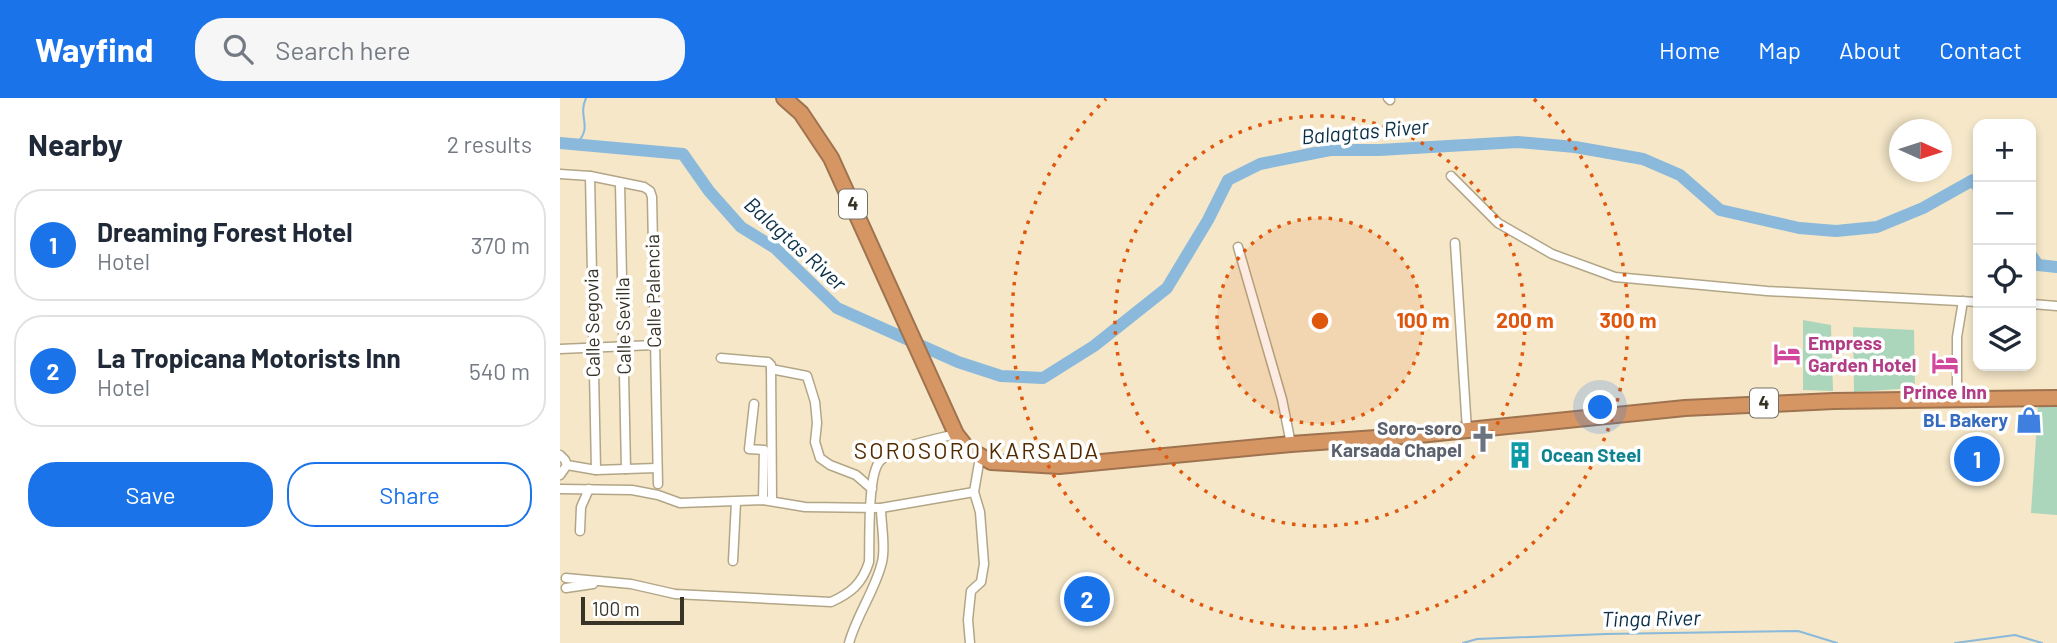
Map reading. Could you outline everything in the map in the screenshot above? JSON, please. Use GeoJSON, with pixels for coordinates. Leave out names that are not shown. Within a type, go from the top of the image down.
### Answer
{"type":"FeatureCollection","features":[{"type":"Feature","properties":{"kind":"highway","name":"4"},"geometry":{"type":"LineString","coordinates":[[784,98],[801,113],[831,158],[956,434],[967,448],[991,462],[1059,466],[1734,405],[2057,398]]}},
{"type":"Feature","properties":{"kind":"street","name":"Calle Palencia"},"geometry":{"type":"LineString","coordinates":[[560,174],[590,176],[644,187],[650,191],[652,197],[658,485]]}},
{"type":"Feature","properties":{"kind":"street","name":"Calle Segovia"},"geometry":{"type":"LineString","coordinates":[[590,176],[596,470]]}},
{"type":"Feature","properties":{"kind":"street"},"geometry":{"type":"LineString","coordinates":[[1451,176],[1498,223],[1552,254],[1615,278],[1768,291],[1973,302]]}},
{"type":"Feature","properties":{"kind":"street","name":"Calle Sevilla"},"geometry":{"type":"LineString","coordinates":[[620,183],[626,469]]}},
{"type":"Feature","properties":{"kind":"street"},"geometry":{"type":"LineString","coordinates":[[1455,243],[1467,430]]}},
{"type":"Feature","properties":{"kind":"street"},"geometry":{"type":"LineString","coordinates":[[1238,247],[1282,399],[1291,444]]}},
{"type":"Feature","properties":{"kind":"street"},"geometry":{"type":"LineString","coordinates":[[1957,400],[1956,337],[1963,301]]}},
{"type":"Feature","properties":{"kind":"street"},"geometry":{"type":"LineString","coordinates":[[2036,304],[2057,306]]}},
{"type":"Feature","properties":{"kind":"street"},"geometry":{"type":"LineString","coordinates":[[560,349],[654,345]]}},
{"type":"Feature","properties":{"kind":"street"},"geometry":{"type":"LineString","coordinates":[[722,358],[768,362],[771,369],[767,500]]}},
{"type":"Feature","properties":{"kind":"street"},"geometry":{"type":"LineString","coordinates":[[771,369],[807,376],[815,402],[815,442],[820,458],[856,475],[872,489]]}},
{"type":"Feature","properties":{"kind":"street"},"geometry":{"type":"LineString","coordinates":[[754,404],[749,449],[765,450],[767,500]]}},
{"type":"Feature","properties":{"kind":"street"},"geometry":{"type":"LineString","coordinates":[[603,583],[563,590],[563,575],[603,583],[631,584],[675,594],[831,602],[852,592],[860,583],[869,562],[872,489],[875,470],[880,461],[892,453],[956,434]]}},
{"type":"Feature","properties":{"kind":"street"},"geometry":{"type":"LineString","coordinates":[[560,455],[566,465],[560,475]]}},
{"type":"Feature","properties":{"kind":"street"},"geometry":{"type":"LineString","coordinates":[[970,643],[968,620],[971,591],[981,582],[984,564],[981,512],[974,492],[980,457]]}},
{"type":"Feature","properties":{"kind":"street"},"geometry":{"type":"LineString","coordinates":[[566,465],[596,470],[657,468]]}},
{"type":"Feature","properties":{"kind":"street"},"geometry":{"type":"LineString","coordinates":[[560,489],[632,490],[680,503],[767,500],[805,507],[871,508],[974,492]]}},
{"type":"Feature","properties":{"kind":"street"},"geometry":{"type":"LineString","coordinates":[[580,531],[582,508],[589,489]]}},
{"type":"Feature","properties":{"kind":"street"},"geometry":{"type":"LineString","coordinates":[[733,561],[736,502]]}},
{"type":"Feature","properties":{"kind":"street"},"geometry":{"type":"LineString","coordinates":[[849,643],[883,559],[881,508]]}},
{"type":"Feature","properties":{"kind":"green space"},"geometry":{"type":"Polygon","coordinates":[[[1803,320],[1831,325],[1833,391],[1803,390],[1803,320]]]}},
{"type":"Feature","properties":{"kind":"green space"},"geometry":{"type":"Polygon","coordinates":[[[1853,327],[1914,330],[1915,388],[1854,392],[1853,327]]]}},
{"type":"Feature","properties":{"kind":"green space"},"geometry":{"type":"Polygon","coordinates":[[[2038,407],[2057,407],[2057,515],[2031,513],[2038,407]]]}},
{"type":"Feature","properties":{"kind":"waterway"},"geometry":{"type":"LineString","coordinates":[[576,144],[584,132],[583,111],[586,98]]}},
{"type":"Feature","properties":{"kind":"waterway","name":"Balagtas River"},"geometry":{"type":"LineString","coordinates":[[560,143],[683,154],[709,191],[741,227],[775,248],[837,308],[958,362],[1001,376],[1043,378],[1094,346],[1167,288],[1208,220],[1228,180],[1260,164],[1330,150],[1518,142],[1575,147],[1643,159],[1680,175],[1720,210],[1799,228],[1836,231],[1877,227],[1923,208],[1973,180],[1974,182]]}},
{"type":"Feature","properties":{"kind":"waterway","name":"Balagtas River"},"geometry":{"type":"LineString","coordinates":[[2036,262],[2038,265],[2057,267]]}},
{"type":"Feature","properties":{"kind":"waterway","name":"Tinga River"},"geometry":{"type":"LineString","coordinates":[[1463,643],[1477,639],[1606,634],[1798,631],[1837,643]]}},
{"type":"Feature","properties":{"kind":"waterway","name":"Tinga River"},"geometry":{"type":"LineString","coordinates":[[1955,643],[2015,635],[2042,643]]}},
{"type":"Feature","properties":{"kind":"place","name":"Empress Garden Hotel"},"geometry":{"type":"Point","coordinates":[1787,354]}},
{"type":"Feature","properties":{"kind":"place","name":"Prince Inn"},"geometry":{"type":"Point","coordinates":[1945,363]}},
{"type":"Feature","properties":{"kind":"place","name":"BL Bakery"},"geometry":{"type":"Point","coordinates":[2029,420]}},
{"type":"Feature","properties":{"kind":"place","name":"Soro-soro Karsada Chapel"},"geometry":{"type":"Point","coordinates":[1483,439]}},
{"type":"Feature","properties":{"kind":"place","name":"Ocean Steel"},"geometry":{"type":"Point","coordinates":[1520,455]}},
{"type":"Feature","properties":{"kind":"place","name":"Dreaming Forest Hotel"},"geometry":{"type":"Point","coordinates":[1977,459]}},
{"type":"Feature","properties":{"kind":"place","name":"La Tropicana Motorists Inn"},"geometry":{"type":"Point","coordinates":[1087,599]}},
{"type":"Feature","properties":{"kind":"district","name":"SOROSORO KARSADA"},"geometry":{"type":"Point","coordinates":[977,451]}}]}
